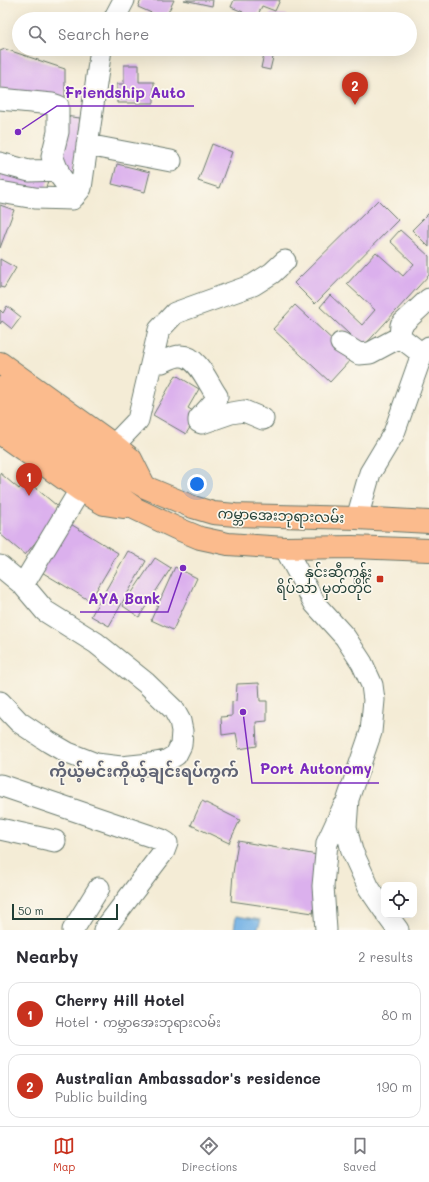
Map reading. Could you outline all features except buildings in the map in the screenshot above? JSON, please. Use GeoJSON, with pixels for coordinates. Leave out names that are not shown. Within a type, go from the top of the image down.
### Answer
{"type":"FeatureCollection","features":[{"type":"Feature","properties":{"kind":"main road"},"geometry":{"type":"LineString","coordinates":[[0,363],[114,445],[131,459],[145,487]]}},
{"type":"Feature","properties":{"kind":"main road","name":"ကမ္ဘာအေးဘုရားလမ်း"},"geometry":{"type":"LineString","coordinates":[[0,388],[105,463],[145,487],[193,507],[213,513],[276,517],[357,518],[429,522]]}},
{"type":"Feature","properties":{"kind":"main road","name":"ကမ္ဘာအေးဘုရားလမ်း"},"geometry":{"type":"LineString","coordinates":[[0,410],[136,509],[200,538],[228,544],[286,548],[429,550]]}},
{"type":"Feature","properties":{"kind":"main road"},"geometry":{"type":"LineString","coordinates":[[1,435],[80,490],[104,504],[136,509]]}},
{"type":"Feature","properties":{"kind":"main road"},"geometry":{"type":"LineString","coordinates":[[318,548],[335,518]]}},
{"type":"Feature","properties":{"kind":"street"},"geometry":{"type":"LineString","coordinates":[[118,12],[124,0]]}},
{"type":"Feature","properties":{"kind":"street"},"geometry":{"type":"LineString","coordinates":[[0,192],[35,198],[72,199],[81,188],[100,56]]}},
{"type":"Feature","properties":{"kind":"street"},"geometry":{"type":"LineString","coordinates":[[0,99],[52,104],[58,106],[58,132],[52,156],[60,176],[75,196]]}},
{"type":"Feature","properties":{"kind":"street"},"geometry":{"type":"LineString","coordinates":[[87,145],[170,161]]}},
{"type":"Feature","properties":{"kind":"street"},"geometry":{"type":"LineString","coordinates":[[0,163],[29,171],[58,170]]}},
{"type":"Feature","properties":{"kind":"street"},"geometry":{"type":"LineString","coordinates":[[114,445],[138,420],[159,330],[175,313],[253,285],[272,273],[285,261]]}},
{"type":"Feature","properties":{"kind":"street"},"geometry":{"type":"LineString","coordinates":[[400,337],[401,325],[429,298]]}},
{"type":"Feature","properties":{"kind":"street"},"geometry":{"type":"LineString","coordinates":[[340,342],[359,354],[370,353],[400,337]]}},
{"type":"Feature","properties":{"kind":"street"},"geometry":{"type":"LineString","coordinates":[[357,518],[370,473],[394,433],[426,351],[400,337]]}},
{"type":"Feature","properties":{"kind":"street"},"geometry":{"type":"LineString","coordinates":[[152,361],[162,362],[170,358],[181,356],[191,360],[200,367],[217,396],[215,401],[199,419],[199,422],[202,423],[231,413],[244,411],[263,419]]}},
{"type":"Feature","properties":{"kind":"street"},"geometry":{"type":"LineString","coordinates":[[23,585],[80,490]]}},
{"type":"Feature","properties":{"kind":"street"},"geometry":{"type":"LineString","coordinates":[[286,548],[315,604],[345,637],[362,663],[372,685],[374,700],[371,732],[348,799],[327,843],[323,886],[326,930]]}},
{"type":"Feature","properties":{"kind":"street"},"geometry":{"type":"LineString","coordinates":[[0,566],[23,585],[45,611],[96,643],[146,683],[174,710],[180,720],[182,731],[181,745],[176,755],[166,761],[121,767],[96,764],[68,753],[49,742],[19,722],[0,702]]}},
{"type":"Feature","properties":{"kind":"street"},"geometry":{"type":"LineString","coordinates":[[0,785],[167,843],[164,851],[104,930]]}},
{"type":"Feature","properties":{"kind":"street"},"geometry":{"type":"LineString","coordinates":[[348,799],[346,827],[352,851],[369,888],[381,906]]}},
{"type":"Feature","properties":{"kind":"street"},"geometry":{"type":"LineString","coordinates":[[0,829],[55,841]]}},
{"type":"Feature","properties":{"kind":"street"},"geometry":{"type":"LineString","coordinates":[[73,930],[99,888]]}},
{"type":"Feature","properties":{"kind":"street"},"geometry":{"type":"LineString","coordinates":[[390,918],[398,930]]}},
{"type":"Feature","properties":{"kind":"water"},"geometry":{"type":"Polygon","coordinates":[[[236,916],[261,920],[257,930],[234,930],[236,916]]]}},
{"type":"Feature","properties":{"kind":"place","name":"Australian Ambassador's residence"},"geometry":{"type":"Point","coordinates":[355,105]}},
{"type":"Feature","properties":{"kind":"place","name":"Friendship Auto"},"geometry":{"type":"Point","coordinates":[18,132]}},
{"type":"Feature","properties":{"kind":"place","name":"Cherry Hill Hotel"},"geometry":{"type":"Point","coordinates":[29,496]}},
{"type":"Feature","properties":{"kind":"place","name":"AYA Bank"},"geometry":{"type":"Point","coordinates":[183,568]}},
{"type":"Feature","properties":{"kind":"place","name":"နှင်းဆီကုန်း ရိပ်သာ မှတ်တိုင်"},"geometry":{"type":"Point","coordinates":[380,579]}},
{"type":"Feature","properties":{"kind":"place","name":"Port Autonomy"},"geometry":{"type":"Point","coordinates":[243,712]}},
{"type":"Feature","properties":{"kind":"district","name":"ကိုယ့်မင်းကိုယ့်ချင်းရပ်ကွက်"},"geometry":{"type":"Point","coordinates":[144,770]}}]}
